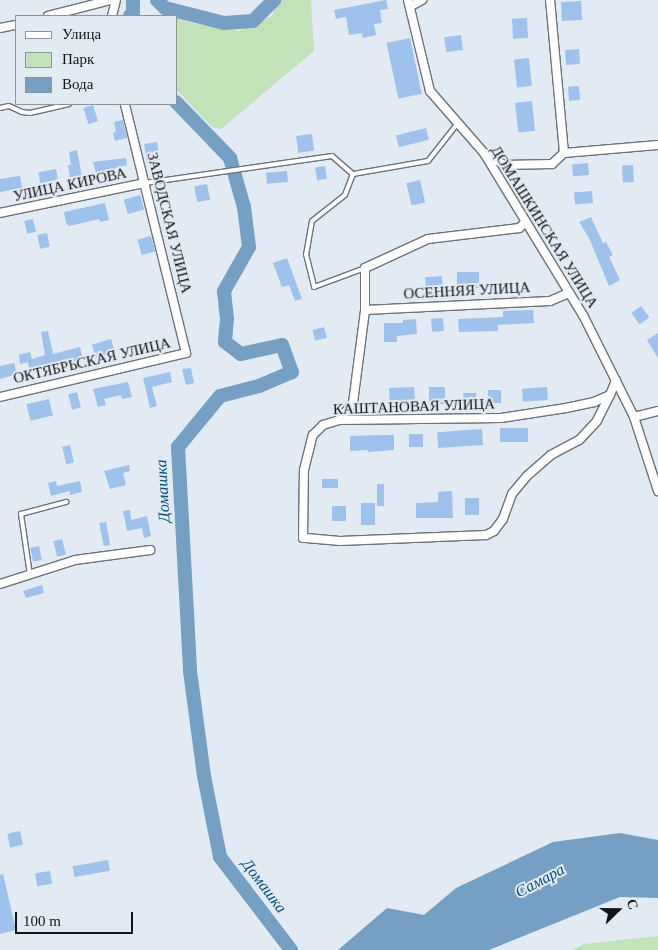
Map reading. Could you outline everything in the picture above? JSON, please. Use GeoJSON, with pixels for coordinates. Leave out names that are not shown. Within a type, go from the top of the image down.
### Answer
{"type":"FeatureCollection","features":[{"type":"Feature","properties":{"kind":"street"},"geometry":{"type":"LineString","coordinates":[[52,15],[111,0]]}},
{"type":"Feature","properties":{"kind":"street"},"geometry":{"type":"LineString","coordinates":[[112,15],[116,0]]}},
{"type":"Feature","properties":{"kind":"street"},"geometry":{"type":"LineString","coordinates":[[409,3],[419,4],[422,0]]}},
{"type":"Feature","properties":{"kind":"street"},"geometry":{"type":"LineString","coordinates":[[550,0],[564,153]]}},
{"type":"Feature","properties":{"kind":"street","name":"ДОМАШКИНСКАЯ УЛИЦА"},"geometry":{"type":"LineString","coordinates":[[409,3],[430,92],[484,154],[569,293],[634,417],[658,491]]}},
{"type":"Feature","properties":{"kind":"street"},"geometry":{"type":"LineString","coordinates":[[0,28],[15,24]]}},
{"type":"Feature","properties":{"kind":"street","name":"ЗАВОДСКАЯ УЛИЦА"},"geometry":{"type":"LineString","coordinates":[[125,105],[186,348]]}},
{"type":"Feature","properties":{"kind":"street"},"geometry":{"type":"LineString","coordinates":[[484,154],[504,165],[552,164],[564,153],[658,145]]}},
{"type":"Feature","properties":{"kind":"street","name":"УЛИЦА КИРОВА"},"geometry":{"type":"LineString","coordinates":[[0,213],[145,183]]}},
{"type":"Feature","properties":{"kind":"street"},"geometry":{"type":"LineString","coordinates":[[339,420],[353,403],[365,310],[365,268],[428,239],[519,228],[526,222]]}},
{"type":"Feature","properties":{"kind":"street","name":"ОСЕННЯЯ УЛИЦА"},"geometry":{"type":"LineString","coordinates":[[365,310],[550,301],[569,293]]}},
{"type":"Feature","properties":{"kind":"street","name":"ОКТЯБРЬСКАЯ УЛИЦА"},"geometry":{"type":"LineString","coordinates":[[0,397],[186,353],[186,348]]}},
{"type":"Feature","properties":{"kind":"street"},"geometry":{"type":"LineString","coordinates":[[610,394],[616,380]]}},
{"type":"Feature","properties":{"kind":"street","name":"КАШТАНОВАЯ УЛИЦА"},"geometry":{"type":"LineString","coordinates":[[610,394],[597,421],[579,440],[551,455],[527,476],[512,494],[503,519],[494,531],[486,535],[340,541],[303,538],[304,470],[313,435],[323,425],[339,420],[500,418],[594,402],[610,394]]}},
{"type":"Feature","properties":{"kind":"street"},"geometry":{"type":"LineString","coordinates":[[634,417],[658,411]]}},
{"type":"Feature","properties":{"kind":"street"},"geometry":{"type":"LineString","coordinates":[[0,584],[75,560],[150,550]]}},
{"type":"Feature","properties":{"kind":"lane"},"geometry":{"type":"LineString","coordinates":[[0,108],[10,106],[22,112],[30,113],[65,105]]}},
{"type":"Feature","properties":{"kind":"lane"},"geometry":{"type":"LineString","coordinates":[[353,174],[428,161],[458,123]]}},
{"type":"Feature","properties":{"kind":"lane"},"geometry":{"type":"LineString","coordinates":[[145,183],[332,156],[353,174]]}},
{"type":"Feature","properties":{"kind":"lane"},"geometry":{"type":"LineString","coordinates":[[353,174],[345,195],[312,221],[306,254],[314,287],[365,268]]}},
{"type":"Feature","properties":{"kind":"lane"},"geometry":{"type":"LineString","coordinates":[[30,575],[21,514],[66,502]]}},
{"type":"Feature","properties":{"kind":"green space"},"geometry":{"type":"Polygon","coordinates":[[[278,0],[311,0],[314,51],[221,129],[212,127],[178,91],[178,19],[191,23],[239,31],[272,16],[278,0]]]}},
{"type":"Feature","properties":{"kind":"green space"},"geometry":{"type":"Polygon","coordinates":[[[658,936],[658,950],[572,950],[584,944],[658,936]]]}},
{"type":"Feature","properties":{"kind":"water","name":"Самара"},"geometry":{"type":"Polygon","coordinates":[[[620,833],[658,840],[658,898],[620,897],[489,950],[338,950],[387,908],[424,915],[456,888],[553,842],[620,833]]]}},
{"type":"Feature","properties":{"kind":"building"},"geometry":{"type":"Polygon","coordinates":[[[386,0],[388,9],[380,10],[382,23],[374,24],[376,35],[363,38],[362,33],[349,35],[346,17],[336,19],[334,10],[386,0]]]}},
{"type":"Feature","properties":{"kind":"building"},"geometry":{"type":"Polygon","coordinates":[[[581,1],[582,20],[562,21],[561,2],[581,1]]]}},
{"type":"Feature","properties":{"kind":"building"},"geometry":{"type":"Polygon","coordinates":[[[527,18],[528,38],[513,39],[512,19],[527,18]]]}},
{"type":"Feature","properties":{"kind":"building"},"geometry":{"type":"Polygon","coordinates":[[[461,35],[463,50],[446,52],[444,37],[461,35]]]}},
{"type":"Feature","properties":{"kind":"building"},"geometry":{"type":"Polygon","coordinates":[[[410,38],[422,94],[398,99],[387,43],[410,38]]]}},
{"type":"Feature","properties":{"kind":"building"},"geometry":{"type":"Polygon","coordinates":[[[579,49],[580,64],[566,65],[565,50],[579,49]]]}},
{"type":"Feature","properties":{"kind":"building"},"geometry":{"type":"Polygon","coordinates":[[[529,58],[532,86],[517,87],[514,60],[529,58]]]}},
{"type":"Feature","properties":{"kind":"building"},"geometry":{"type":"Polygon","coordinates":[[[579,86],[580,100],[569,101],[568,87],[579,86]]]}},
{"type":"Feature","properties":{"kind":"building"},"geometry":{"type":"Polygon","coordinates":[[[532,101],[535,131],[518,133],[515,103],[532,101]]]}},
{"type":"Feature","properties":{"kind":"building"},"geometry":{"type":"Polygon","coordinates":[[[93,105],[98,121],[88,124],[83,108],[93,105]]]}},
{"type":"Feature","properties":{"kind":"building"},"geometry":{"type":"Polygon","coordinates":[[[123,120],[127,138],[115,141],[113,133],[116,132],[114,122],[123,120]]]}},
{"type":"Feature","properties":{"kind":"building"},"geometry":{"type":"Polygon","coordinates":[[[426,128],[429,140],[399,147],[396,135],[426,128]]]}},
{"type":"Feature","properties":{"kind":"building"},"geometry":{"type":"Polygon","coordinates":[[[312,134],[314,151],[298,153],[296,136],[312,134]]]}},
{"type":"Feature","properties":{"kind":"building"},"geometry":{"type":"Polygon","coordinates":[[[157,142],[160,160],[147,162],[144,144],[157,142]]]}},
{"type":"Feature","properties":{"kind":"building"},"geometry":{"type":"Polygon","coordinates":[[[77,150],[82,176],[70,178],[69,152],[77,150]]]}},
{"type":"Feature","properties":{"kind":"building"},"geometry":{"type":"Polygon","coordinates":[[[126,158],[127,165],[96,173],[93,162],[126,158]]]}},
{"type":"Feature","properties":{"kind":"building"},"geometry":{"type":"Polygon","coordinates":[[[588,163],[589,175],[573,176],[572,164],[588,163]]]}},
{"type":"Feature","properties":{"kind":"building"},"geometry":{"type":"Polygon","coordinates":[[[633,165],[634,182],[623,183],[622,166],[633,165]]]}},
{"type":"Feature","properties":{"kind":"building"},"geometry":{"type":"Polygon","coordinates":[[[325,166],[327,179],[317,180],[315,168],[325,166]]]}},
{"type":"Feature","properties":{"kind":"building"},"geometry":{"type":"Polygon","coordinates":[[[56,169],[58,180],[40,183],[38,172],[56,169]]]}},
{"type":"Feature","properties":{"kind":"building"},"geometry":{"type":"Polygon","coordinates":[[[287,171],[288,182],[267,184],[266,173],[287,171]]]}},
{"type":"Feature","properties":{"kind":"building"},"geometry":{"type":"Polygon","coordinates":[[[20,176],[22,188],[0,192],[0,179],[20,176]]]}},
{"type":"Feature","properties":{"kind":"building"},"geometry":{"type":"Polygon","coordinates":[[[420,180],[425,202],[412,206],[406,183],[420,180]]]}},
{"type":"Feature","properties":{"kind":"building"},"geometry":{"type":"Polygon","coordinates":[[[207,184],[210,200],[197,202],[194,186],[207,184]]]}},
{"type":"Feature","properties":{"kind":"building"},"geometry":{"type":"Polygon","coordinates":[[[592,191],[593,203],[575,205],[574,193],[592,191]]]}},
{"type":"Feature","properties":{"kind":"building"},"geometry":{"type":"Polygon","coordinates":[[[140,195],[144,209],[128,214],[124,200],[140,195]]]}},
{"type":"Feature","properties":{"kind":"building"},"geometry":{"type":"Polygon","coordinates":[[[105,203],[109,220],[100,222],[99,219],[69,226],[66,223],[64,212],[105,203]]]}},
{"type":"Feature","properties":{"kind":"building"},"geometry":{"type":"Polygon","coordinates":[[[591,217],[603,243],[606,242],[613,255],[609,257],[620,280],[609,286],[589,238],[579,222],[591,217]]]}},
{"type":"Feature","properties":{"kind":"building"},"geometry":{"type":"Polygon","coordinates":[[[33,219],[36,232],[27,234],[24,221],[33,219]]]}},
{"type":"Feature","properties":{"kind":"building"},"geometry":{"type":"Polygon","coordinates":[[[47,233],[50,247],[40,249],[37,235],[47,233]]]}},
{"type":"Feature","properties":{"kind":"building"},"geometry":{"type":"Polygon","coordinates":[[[151,236],[155,251],[142,255],[137,240],[151,236]]]}},
{"type":"Feature","properties":{"kind":"building"},"geometry":{"type":"Polygon","coordinates":[[[287,258],[302,299],[295,301],[289,285],[282,287],[273,263],[287,258]]]}},
{"type":"Feature","properties":{"kind":"building"},"geometry":{"type":"Polygon","coordinates":[[[457,272],[479,272],[479,288],[457,288],[457,272]]]}},
{"type":"Feature","properties":{"kind":"building"},"geometry":{"type":"Polygon","coordinates":[[[442,276],[443,290],[426,291],[425,277],[442,276]]]}},
{"type":"Feature","properties":{"kind":"building"},"geometry":{"type":"Polygon","coordinates":[[[641,306],[649,317],[640,324],[631,313],[641,306]]]}},
{"type":"Feature","properties":{"kind":"building"},"geometry":{"type":"Polygon","coordinates":[[[533,310],[534,323],[498,325],[498,331],[459,332],[458,319],[503,317],[503,311],[533,310]]]}},
{"type":"Feature","properties":{"kind":"building"},"geometry":{"type":"Polygon","coordinates":[[[443,318],[444,331],[432,332],[431,319],[443,318]]]}},
{"type":"Feature","properties":{"kind":"building"},"geometry":{"type":"Polygon","coordinates":[[[416,319],[417,334],[397,336],[397,342],[384,342],[384,323],[403,323],[403,320],[416,319]]]}},
{"type":"Feature","properties":{"kind":"building"},"geometry":{"type":"Polygon","coordinates":[[[324,327],[327,338],[315,341],[312,330],[324,327]]]}},
{"type":"Feature","properties":{"kind":"building"},"geometry":{"type":"Polygon","coordinates":[[[48,331],[53,354],[80,347],[83,360],[30,372],[28,362],[20,364],[19,355],[30,352],[32,359],[45,355],[41,332],[48,331]]]}},
{"type":"Feature","properties":{"kind":"building"},"geometry":{"type":"Polygon","coordinates":[[[658,333],[658,358],[647,340],[658,333]]]}},
{"type":"Feature","properties":{"kind":"building"},"geometry":{"type":"Polygon","coordinates":[[[111,339],[115,352],[96,358],[92,345],[111,339]]]}},
{"type":"Feature","properties":{"kind":"building"},"geometry":{"type":"Polygon","coordinates":[[[14,363],[17,374],[0,379],[0,366],[14,363]]]}},
{"type":"Feature","properties":{"kind":"building"},"geometry":{"type":"Polygon","coordinates":[[[191,368],[194,383],[186,385],[182,369],[191,368]]]}},
{"type":"Feature","properties":{"kind":"building"},"geometry":{"type":"Polygon","coordinates":[[[170,372],[172,382],[152,387],[157,406],[150,408],[143,378],[170,372]]]}},
{"type":"Feature","properties":{"kind":"building"},"geometry":{"type":"Polygon","coordinates":[[[128,382],[132,397],[122,399],[121,395],[104,399],[106,405],[98,407],[93,389],[128,382]]]}},
{"type":"Feature","properties":{"kind":"building"},"geometry":{"type":"Polygon","coordinates":[[[414,387],[415,404],[398,405],[398,408],[390,409],[389,388],[414,387]]]}},
{"type":"Feature","properties":{"kind":"building"},"geometry":{"type":"Polygon","coordinates":[[[429,387],[445,387],[445,404],[429,404],[429,387]]]}},
{"type":"Feature","properties":{"kind":"building"},"geometry":{"type":"Polygon","coordinates":[[[547,387],[548,400],[523,402],[522,389],[547,387]]]}},
{"type":"Feature","properties":{"kind":"building"},"geometry":{"type":"Polygon","coordinates":[[[488,390],[501,390],[501,403],[488,403],[488,390]]]}},
{"type":"Feature","properties":{"kind":"building"},"geometry":{"type":"Polygon","coordinates":[[[77,392],[81,408],[72,410],[68,394],[77,392]]]}},
{"type":"Feature","properties":{"kind":"building"},"geometry":{"type":"Polygon","coordinates":[[[463,393],[476,393],[476,405],[464,406],[463,393]]]}},
{"type":"Feature","properties":{"kind":"building"},"geometry":{"type":"Polygon","coordinates":[[[49,399],[53,416],[30,421],[27,404],[49,399]]]}},
{"type":"Feature","properties":{"kind":"building"},"geometry":{"type":"Polygon","coordinates":[[[500,428],[528,428],[528,442],[500,442],[500,428]]]}},
{"type":"Feature","properties":{"kind":"building"},"geometry":{"type":"Polygon","coordinates":[[[482,429],[483,445],[438,448],[437,432],[482,429]]]}},
{"type":"Feature","properties":{"kind":"building"},"geometry":{"type":"Polygon","coordinates":[[[409,434],[423,434],[423,447],[409,447],[409,434]]]}},
{"type":"Feature","properties":{"kind":"building"},"geometry":{"type":"Polygon","coordinates":[[[394,435],[394,450],[350,451],[350,436],[394,435]]]}},
{"type":"Feature","properties":{"kind":"building"},"geometry":{"type":"Polygon","coordinates":[[[70,445],[74,463],[66,464],[62,447],[70,445]]]}},
{"type":"Feature","properties":{"kind":"building"},"geometry":{"type":"Polygon","coordinates":[[[129,465],[130,471],[123,473],[126,485],[110,489],[104,471],[129,465]]]}},
{"type":"Feature","properties":{"kind":"building"},"geometry":{"type":"Polygon","coordinates":[[[322,479],[338,479],[338,488],[322,488],[322,479]]]}},
{"type":"Feature","properties":{"kind":"building"},"geometry":{"type":"Polygon","coordinates":[[[56,481],[57,486],[80,481],[82,492],[70,495],[70,491],[51,496],[48,483],[56,481]]]}},
{"type":"Feature","properties":{"kind":"building"},"geometry":{"type":"Polygon","coordinates":[[[377,484],[384,484],[384,506],[377,506],[377,484]]]}},
{"type":"Feature","properties":{"kind":"building"},"geometry":{"type":"Polygon","coordinates":[[[452,491],[453,518],[416,518],[416,503],[438,502],[438,492],[452,491]]]}},
{"type":"Feature","properties":{"kind":"building"},"geometry":{"type":"Polygon","coordinates":[[[465,498],[479,498],[479,515],[465,515],[465,498]]]}},
{"type":"Feature","properties":{"kind":"building"},"geometry":{"type":"Polygon","coordinates":[[[361,503],[375,503],[375,525],[361,525],[361,503]]]}},
{"type":"Feature","properties":{"kind":"building"},"geometry":{"type":"Polygon","coordinates":[[[332,506],[346,506],[346,521],[332,521],[332,506]]]}},
{"type":"Feature","properties":{"kind":"building"},"geometry":{"type":"Polygon","coordinates":[[[130,510],[131,520],[147,516],[151,536],[144,538],[142,528],[127,531],[123,511],[130,510]]]}},
{"type":"Feature","properties":{"kind":"building"},"geometry":{"type":"Polygon","coordinates":[[[106,522],[110,545],[104,546],[99,523],[106,522]]]}},
{"type":"Feature","properties":{"kind":"building"},"geometry":{"type":"Polygon","coordinates":[[[62,539],[66,555],[57,557],[53,541],[62,539]]]}},
{"type":"Feature","properties":{"kind":"building"},"geometry":{"type":"Polygon","coordinates":[[[39,546],[42,560],[33,562],[30,548],[39,546]]]}},
{"type":"Feature","properties":{"kind":"building"},"geometry":{"type":"Polygon","coordinates":[[[42,585],[44,593],[26,598],[23,591],[42,585]]]}},
{"type":"Feature","properties":{"kind":"building"},"geometry":{"type":"Polygon","coordinates":[[[20,831],[23,845],[10,847],[7,834],[20,831]]]}},
{"type":"Feature","properties":{"kind":"building"},"geometry":{"type":"Polygon","coordinates":[[[108,860],[110,871],[74,877],[73,866],[108,860]]]}},
{"type":"Feature","properties":{"kind":"building"},"geometry":{"type":"Polygon","coordinates":[[[50,871],[52,884],[37,886],[35,873],[50,871]]]}},
{"type":"Feature","properties":{"kind":"building"},"geometry":{"type":"Polygon","coordinates":[[[3,874],[16,930],[0,934],[0,875],[3,874]]]}},
{"type":"Feature","properties":{"kind":"waterway","name":"Домашка"},"geometry":{"type":"LineString","coordinates":[[131,15],[133,12],[133,0]]}},
{"type":"Feature","properties":{"kind":"waterway","name":"Домашка"},"geometry":{"type":"LineString","coordinates":[[157,0],[165,8],[224,23],[253,21],[274,0]]}},
{"type":"Feature","properties":{"kind":"waterway","name":"Домашка"},"geometry":{"type":"LineString","coordinates":[[178,104],[230,158],[244,207],[249,247],[224,291],[227,318],[225,342],[241,354],[282,345],[292,372],[259,386],[220,396],[178,447],[190,671],[204,776],[220,857],[291,950]]}}]}
